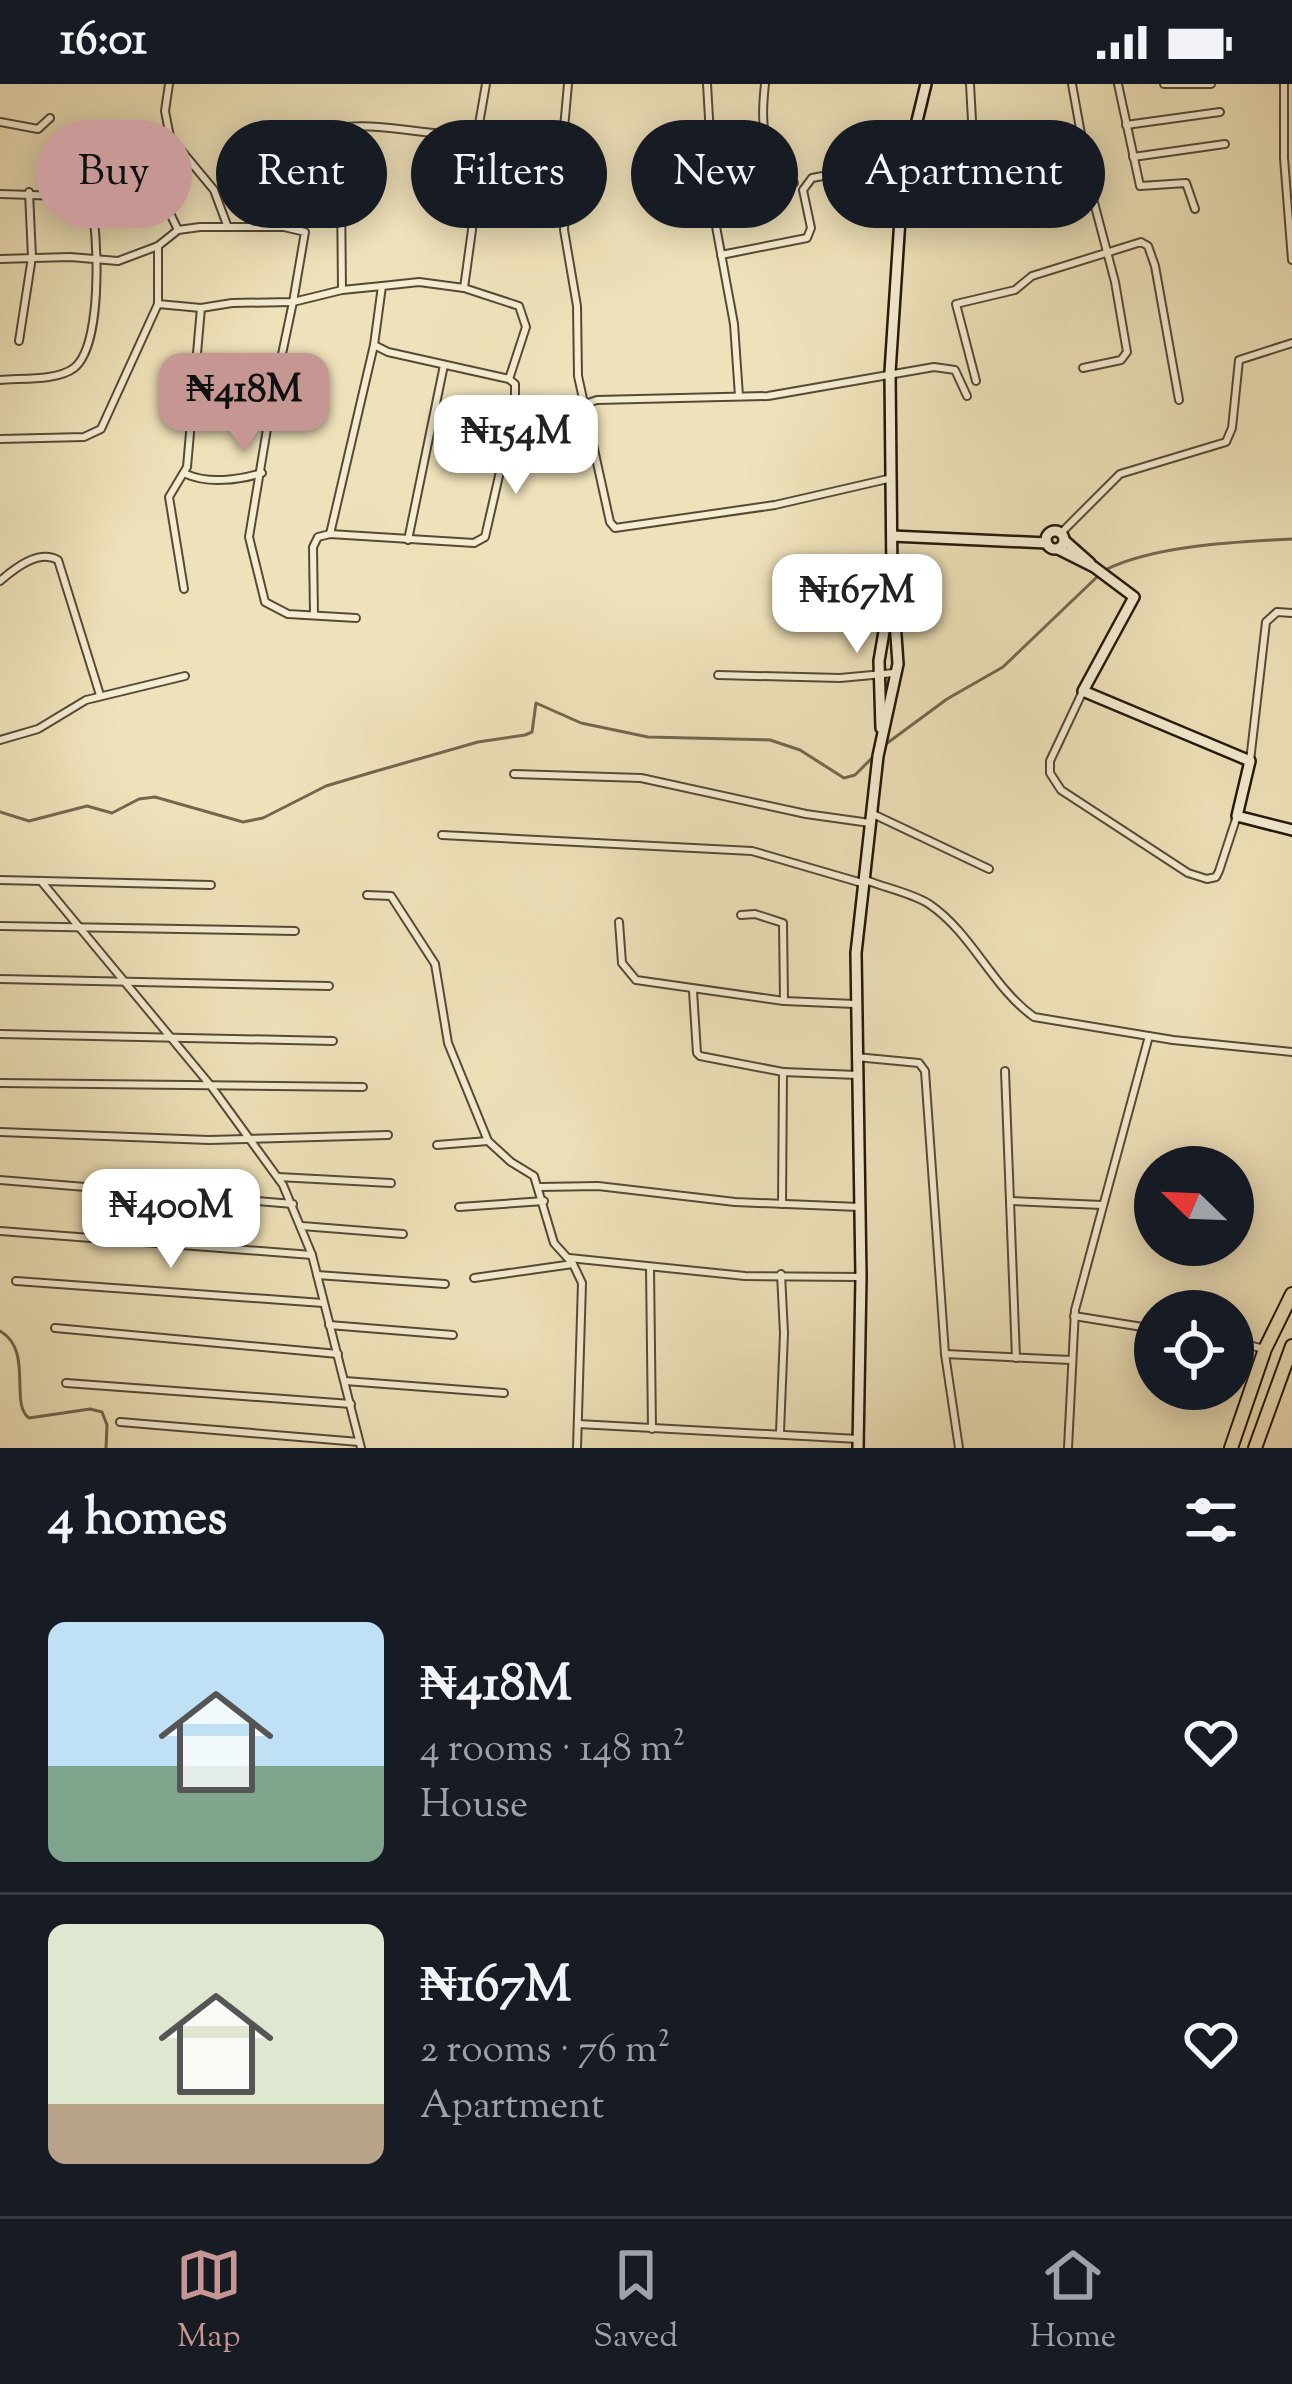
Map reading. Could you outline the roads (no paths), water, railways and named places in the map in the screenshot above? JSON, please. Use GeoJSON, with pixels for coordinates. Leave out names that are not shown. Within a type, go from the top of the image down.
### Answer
{"type":"FeatureCollection","features":[{"type":"Feature","properties":{"kind":"highway"},"geometry":{"type":"LineString","coordinates":[[1231,1448],[1265,1349],[1292,1294]]}},
{"type":"Feature","properties":{"kind":"highway"},"geometry":{"type":"LineString","coordinates":[[1256,1448],[1292,1346]]}},
{"type":"Feature","properties":{"kind":"street"},"geometry":{"type":"LineString","coordinates":[[167,120],[169,84]]}},
{"type":"Feature","properties":{"kind":"street"},"geometry":{"type":"LineString","coordinates":[[480,120],[486,84]]}},
{"type":"Feature","properties":{"kind":"street"},"geometry":{"type":"LineString","coordinates":[[568,84],[562,151],[564,230],[577,306],[578,376],[610,522],[615,528],[775,505],[892,478]]}},
{"type":"Feature","properties":{"kind":"street"},"geometry":{"type":"LineString","coordinates":[[707,84],[709,148],[734,324],[739,396]]}},
{"type":"Feature","properties":{"kind":"street"},"geometry":{"type":"LineString","coordinates":[[762,120],[765,84]]}},
{"type":"Feature","properties":{"kind":"street"},"geometry":{"type":"LineString","coordinates":[[918,120],[926,84]]}},
{"type":"Feature","properties":{"kind":"street"},"geometry":{"type":"LineString","coordinates":[[970,84],[972,120]]}},
{"type":"Feature","properties":{"kind":"street"},"geometry":{"type":"LineString","coordinates":[[1072,84],[1078,120]]}},
{"type":"Feature","properties":{"kind":"street"},"geometry":{"type":"LineString","coordinates":[[1118,84],[1142,188],[1186,183],[1195,209]]}},
{"type":"Feature","properties":{"kind":"street"},"geometry":{"type":"LineString","coordinates":[[1165,84],[1211,84]]}},
{"type":"Feature","properties":{"kind":"street"},"geometry":{"type":"LineString","coordinates":[[1284,84],[1292,260]]}},
{"type":"Feature","properties":{"kind":"street"},"geometry":{"type":"LineString","coordinates":[[1126,125],[1220,112]]}},
{"type":"Feature","properties":{"kind":"street"},"geometry":{"type":"LineString","coordinates":[[0,122],[38,129],[50,118]]}},
{"type":"Feature","properties":{"kind":"street"},"geometry":{"type":"LineString","coordinates":[[342,290],[346,127],[411,130]]}},
{"type":"Feature","properties":{"kind":"street"},"geometry":{"type":"LineString","coordinates":[[1133,157],[1225,144]]}},
{"type":"Feature","properties":{"kind":"street"},"geometry":{"type":"LineString","coordinates":[[192,164],[216,196]]}},
{"type":"Feature","properties":{"kind":"street"},"geometry":{"type":"LineString","coordinates":[[721,255],[807,238],[811,228],[803,190],[812,178],[822,176]]}},
{"type":"Feature","properties":{"kind":"street"},"geometry":{"type":"LineString","coordinates":[[19,341],[32,257],[29,193]]}},
{"type":"Feature","properties":{"kind":"street"},"geometry":{"type":"LineString","coordinates":[[1,194],[36,193]]}},
{"type":"Feature","properties":{"kind":"street"},"geometry":{"type":"LineString","coordinates":[[0,259],[129,259],[158,247],[178,230],[216,226]]}},
{"type":"Feature","properties":{"kind":"street"},"geometry":{"type":"LineString","coordinates":[[0,380],[63,374],[80,362],[92,330],[94,228]]}},
{"type":"Feature","properties":{"kind":"street"},"geometry":{"type":"LineString","coordinates":[[282,228],[305,232],[249,537],[265,602],[277,611],[356,618]]}},
{"type":"Feature","properties":{"kind":"street"},"geometry":{"type":"LineString","coordinates":[[464,288],[469,228]]}},
{"type":"Feature","properties":{"kind":"street"},"geometry":{"type":"LineString","coordinates":[[578,1424],[780,1432],[858,1443],[861,1277],[855,1004],[862,881],[878,756],[898,673],[890,372],[900,228]]}},
{"type":"Feature","properties":{"kind":"street"},"geometry":{"type":"LineString","coordinates":[[1083,368],[1127,356],[1101,228]]}},
{"type":"Feature","properties":{"kind":"street"},"geometry":{"type":"LineString","coordinates":[[976,380],[956,304],[1015,290],[1032,276],[1141,242],[1148,246],[1179,400]]}},
{"type":"Feature","properties":{"kind":"street"},"geometry":{"type":"LineString","coordinates":[[0,439],[84,437],[101,429],[158,304],[158,247]]}},
{"type":"Feature","properties":{"kind":"street"},"geometry":{"type":"LineString","coordinates":[[158,304],[202,308],[293,302],[342,290],[419,282],[464,288],[520,306],[526,327],[509,380]]}},
{"type":"Feature","properties":{"kind":"street"},"geometry":{"type":"LineString","coordinates":[[330,534],[374,345],[382,286]]}},
{"type":"Feature","properties":{"kind":"street"},"geometry":{"type":"LineString","coordinates":[[184,589],[169,497],[186,474],[202,308]]}},
{"type":"Feature","properties":{"kind":"street"},"geometry":{"type":"LineString","coordinates":[[1061,541],[1120,474],[1226,442],[1232,428],[1239,360],[1292,344]]}},
{"type":"Feature","properties":{"kind":"street"},"geometry":{"type":"LineString","coordinates":[[314,615],[313,547],[318,537],[474,543],[485,537],[511,421],[516,394],[509,380],[374,345]]}},
{"type":"Feature","properties":{"kind":"street"},"geometry":{"type":"LineString","coordinates":[[408,540],[444,364]]}},
{"type":"Feature","properties":{"kind":"street"},"geometry":{"type":"LineString","coordinates":[[585,404],[796,392],[890,372],[950,368],[967,396]]}},
{"type":"Feature","properties":{"kind":"street"},"geometry":{"type":"LineString","coordinates":[[511,421],[588,418]]}},
{"type":"Feature","properties":{"kind":"street"},"geometry":{"type":"LineString","coordinates":[[186,474],[199,479],[262,473]]}},
{"type":"Feature","properties":{"kind":"street"},"geometry":{"type":"LineString","coordinates":[[892,536],[1047,543],[1050,532],[1134,597],[1050,760],[1050,773],[1061,790],[1188,873],[1207,879],[1216,877],[1250,761],[1266,622],[1277,612],[1292,613]]}},
{"type":"Feature","properties":{"kind":"street"},"geometry":{"type":"LineString","coordinates":[[0,581],[38,557],[50,555],[58,560],[100,695]]}},
{"type":"Feature","properties":{"kind":"street"},"geometry":{"type":"LineString","coordinates":[[0,570],[14,570]]}},
{"type":"Feature","properties":{"kind":"street"},"geometry":{"type":"LineString","coordinates":[[881,736],[878,674],[892,578]]}},
{"type":"Feature","properties":{"kind":"street"},"geometry":{"type":"LineString","coordinates":[[718,675],[794,678],[898,673]]}},
{"type":"Feature","properties":{"kind":"street"},"geometry":{"type":"LineString","coordinates":[[0,740],[38,729],[100,695],[185,676]]}},
{"type":"Feature","properties":{"kind":"street"},"geometry":{"type":"LineString","coordinates":[[1083,691],[1250,761]]}},
{"type":"Feature","properties":{"kind":"street"},"geometry":{"type":"LineString","coordinates":[[514,774],[641,778],[806,814],[871,818],[989,869]]}},
{"type":"Feature","properties":{"kind":"street"},"geometry":{"type":"LineString","coordinates":[[1237,816],[1292,830]]}},
{"type":"Feature","properties":{"kind":"street"},"geometry":{"type":"LineString","coordinates":[[442,835],[752,851],[928,903],[1034,1017],[1292,1052]]}},
{"type":"Feature","properties":{"kind":"street"},"geometry":{"type":"LineString","coordinates":[[0,880],[211,885]]}},
{"type":"Feature","properties":{"kind":"street"},"geometry":{"type":"LineString","coordinates":[[41,881],[211,1086],[278,1178],[312,1255],[360,1445],[120,1422]]}},
{"type":"Feature","properties":{"kind":"street"},"geometry":{"type":"LineString","coordinates":[[367,895],[391,896],[435,964],[448,1043],[488,1141],[534,1176],[554,1244],[573,1264],[582,1283],[578,1448]]}},
{"type":"Feature","properties":{"kind":"street"},"geometry":{"type":"LineString","coordinates":[[741,915],[755,914],[783,923],[784,1001]]}},
{"type":"Feature","properties":{"kind":"street"},"geometry":{"type":"LineString","coordinates":[[619,922],[627,974],[647,983],[784,1001],[855,1004]]}},
{"type":"Feature","properties":{"kind":"street"},"geometry":{"type":"LineString","coordinates":[[0,926],[295,931]]}},
{"type":"Feature","properties":{"kind":"street"},"geometry":{"type":"LineString","coordinates":[[0,980],[329,986]]}},
{"type":"Feature","properties":{"kind":"street"},"geometry":{"type":"LineString","coordinates":[[693,990],[700,1057],[783,1072],[856,1075]]}},
{"type":"Feature","properties":{"kind":"street"},"geometry":{"type":"LineString","coordinates":[[0,1034],[333,1041]]}},
{"type":"Feature","properties":{"kind":"street"},"geometry":{"type":"LineString","coordinates":[[1069,1448],[1073,1316],[1149,1036]]}},
{"type":"Feature","properties":{"kind":"street"},"geometry":{"type":"LineString","coordinates":[[856,1057],[919,1063],[926,1071],[946,1354],[959,1448]]}},
{"type":"Feature","properties":{"kind":"street"},"geometry":{"type":"LineString","coordinates":[[1005,1071],[1016,1358]]}},
{"type":"Feature","properties":{"kind":"street"},"geometry":{"type":"LineString","coordinates":[[782,1204],[783,1072]]}},
{"type":"Feature","properties":{"kind":"street"},"geometry":{"type":"LineString","coordinates":[[0,1083],[363,1088]]}},
{"type":"Feature","properties":{"kind":"street"},"geometry":{"type":"LineString","coordinates":[[0,1132],[208,1140],[388,1136]]}},
{"type":"Feature","properties":{"kind":"street"},"geometry":{"type":"LineString","coordinates":[[436,1144],[488,1141]]}},
{"type":"Feature","properties":{"kind":"street"},"geometry":{"type":"LineString","coordinates":[[278,1178],[392,1183]]}},
{"type":"Feature","properties":{"kind":"street"},"geometry":{"type":"LineString","coordinates":[[0,1180],[292,1204]]}},
{"type":"Feature","properties":{"kind":"street"},"geometry":{"type":"LineString","coordinates":[[540,1187],[598,1186],[860,1207]]}},
{"type":"Feature","properties":{"kind":"street"},"geometry":{"type":"LineString","coordinates":[[459,1207],[544,1201]]}},
{"type":"Feature","properties":{"kind":"street"},"geometry":{"type":"LineString","coordinates":[[1011,1201],[1102,1204]]}},
{"type":"Feature","properties":{"kind":"street"},"geometry":{"type":"LineString","coordinates":[[302,1226],[403,1234]]}},
{"type":"Feature","properties":{"kind":"street"},"geometry":{"type":"LineString","coordinates":[[0,1231],[312,1255]]}},
{"type":"Feature","properties":{"kind":"street"},"geometry":{"type":"LineString","coordinates":[[565,1258],[745,1276],[861,1277]]}},
{"type":"Feature","properties":{"kind":"street"},"geometry":{"type":"LineString","coordinates":[[474,1278],[573,1264]]}},
{"type":"Feature","properties":{"kind":"street"},"geometry":{"type":"LineString","coordinates":[[650,1268],[652,1429]]}},
{"type":"Feature","properties":{"kind":"street"},"geometry":{"type":"LineString","coordinates":[[780,1432],[781,1274]]}},
{"type":"Feature","properties":{"kind":"street"},"geometry":{"type":"LineString","coordinates":[[316,1275],[445,1284]]}},
{"type":"Feature","properties":{"kind":"street"},"geometry":{"type":"LineString","coordinates":[[16,1281],[323,1303]]}},
{"type":"Feature","properties":{"kind":"street"},"geometry":{"type":"LineString","coordinates":[[1073,1316],[1134,1326]]}},
{"type":"Feature","properties":{"kind":"street"},"geometry":{"type":"LineString","coordinates":[[329,1325],[453,1335]]}},
{"type":"Feature","properties":{"kind":"street"},"geometry":{"type":"LineString","coordinates":[[55,1328],[338,1354]]}},
{"type":"Feature","properties":{"kind":"street"},"geometry":{"type":"LineString","coordinates":[[1254,1346],[1265,1349]]}},
{"type":"Feature","properties":{"kind":"street"},"geometry":{"type":"LineString","coordinates":[[946,1354],[1071,1360]]}},
{"type":"Feature","properties":{"kind":"street"},"geometry":{"type":"LineString","coordinates":[[345,1381],[504,1393]]}},
{"type":"Feature","properties":{"kind":"street"},"geometry":{"type":"LineString","coordinates":[[66,1384],[351,1404]]}},
{"type":"Feature","properties":{"kind":"waterway"},"geometry":{"type":"LineString","coordinates":[[1105,570],[1172,550],[1292,539]]}},
{"type":"Feature","properties":{"kind":"waterway"},"geometry":{"type":"LineString","coordinates":[[886,744],[947,699],[1003,667],[1098,576]]}},
{"type":"Feature","properties":{"kind":"waterway"},"geometry":{"type":"LineString","coordinates":[[0,812],[29,821],[87,806],[112,813],[139,799],[155,797],[243,822],[263,818],[326,786],[478,742],[525,735],[532,732],[536,703],[581,723],[648,737],[770,740],[800,750],[844,778],[855,775],[875,755]]}},
{"type":"Feature","properties":{"kind":"waterway"},"geometry":{"type":"LineString","coordinates":[[0,1331],[16,1351],[21,1401],[29,1418],[90,1409],[102,1412],[106,1448]]}}]}
